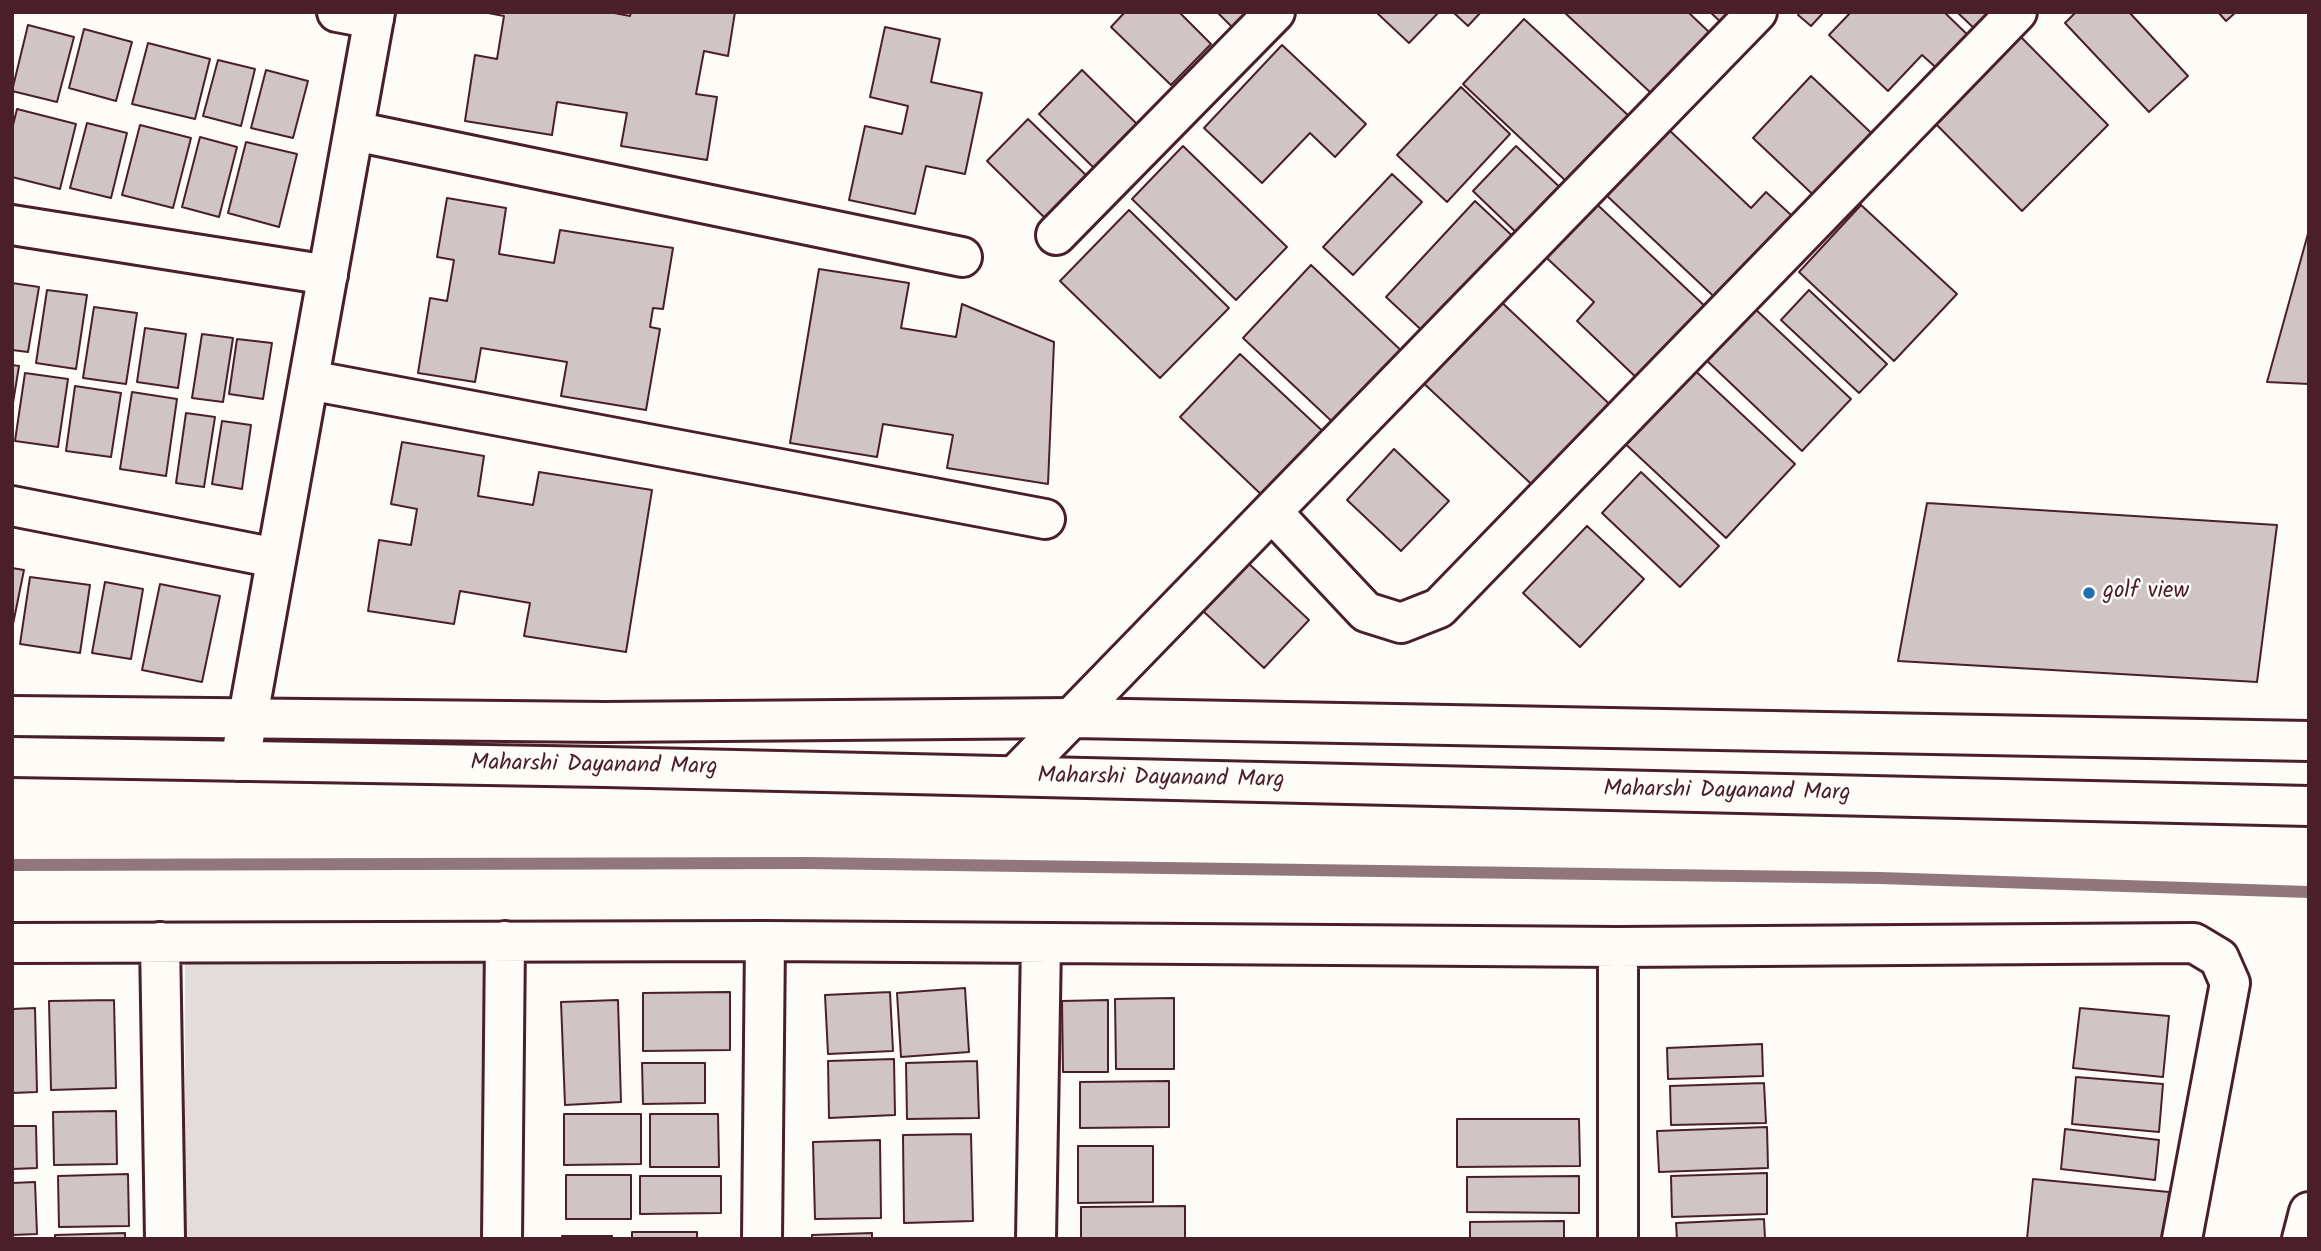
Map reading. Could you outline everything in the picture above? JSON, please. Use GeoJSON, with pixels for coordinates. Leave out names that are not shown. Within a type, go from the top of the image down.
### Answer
{"type":"FeatureCollection","features":[{"type":"Feature","properties":{"kind":"street"},"geometry":{"type":"LineString","coordinates":[[240,761],[375,15],[337,12]]}},
{"type":"Feature","properties":{"kind":"street"},"geometry":{"type":"LineString","coordinates":[[1056,235],[1275,12]]}},
{"type":"Feature","properties":{"kind":"street"},"geometry":{"type":"LineString","coordinates":[[1015,776],[1758,12]]}},
{"type":"Feature","properties":{"kind":"street"},"geometry":{"type":"LineString","coordinates":[[1272,512],[1366,612],[1401,623],[1439,608],[2017,12]]}},
{"type":"Feature","properties":{"kind":"street"},"geometry":{"type":"LineString","coordinates":[[354,131],[962,257]]}},
{"type":"Feature","properties":{"kind":"street"},"geometry":{"type":"LineString","coordinates":[[12,225],[328,275]]}},
{"type":"Feature","properties":{"kind":"street"},"geometry":{"type":"LineString","coordinates":[[309,380],[1045,519]]}},
{"type":"Feature","properties":{"kind":"street"},"geometry":{"type":"LineString","coordinates":[[12,506],[276,558]]}},
{"type":"Feature","properties":{"kind":"street","name":"Maharshi Dayanand Marg"},"geometry":{"type":"LineString","coordinates":[[12,716],[605,722],[1073,718],[2308,740]]}},
{"type":"Feature","properties":{"kind":"street","name":"Maharshi Dayanand Marg"},"geometry":{"type":"LineString","coordinates":[[12,757],[1015,776],[2309,806]]}},
{"type":"Feature","properties":{"kind":"street"},"geometry":{"type":"LineString","coordinates":[[762,1239],[765,941]]}},
{"type":"Feature","properties":{"kind":"street"},"geometry":{"type":"LineString","coordinates":[[12,943],[765,941],[1618,947],[2194,943],[2218,958],[2230,983],[2182,1239]]}},
{"type":"Feature","properties":{"kind":"street"},"geometry":{"type":"LineString","coordinates":[[160,942],[165,1239]]}},
{"type":"Feature","properties":{"kind":"street"},"geometry":{"type":"LineString","coordinates":[[502,1239],[505,942]]}},
{"type":"Feature","properties":{"kind":"street"},"geometry":{"type":"LineString","coordinates":[[1036,1239],[1041,943]]}},
{"type":"Feature","properties":{"kind":"street"},"geometry":{"type":"LineString","coordinates":[[1618,947],[1618,1239]]}},
{"type":"Feature","properties":{"kind":"street"},"geometry":{"type":"LineString","coordinates":[[2302,1239],[2309,1212]]}},
{"type":"Feature","properties":{"kind":"shaded area"},"geometry":{"type":"Polygon","coordinates":[[[487,962],[486,1239],[185,1239],[185,963],[487,962]]]}},
{"type":"Feature","properties":{"kind":"building"},"geometry":{"type":"Polygon","coordinates":[[[483,12],[609,12],[630,16],[631,12],[735,12],[728,56],[704,51],[696,94],[717,97],[707,160],[621,146],[627,113],[557,102],[552,135],[465,121],[475,55],[497,59],[504,16],[483,12]]]}},
{"type":"Feature","properties":{"kind":"building"},"geometry":{"type":"Polygon","coordinates":[[[1125,12],[1179,12],[1211,44],[1171,85],[1111,27],[1125,12]]]}},
{"type":"Feature","properties":{"kind":"building"},"geometry":{"type":"Polygon","coordinates":[[[1217,12],[1272,12],[1245,40],[1217,12]]]}},
{"type":"Feature","properties":{"kind":"building"},"geometry":{"type":"Polygon","coordinates":[[[1376,12],[1439,12],[1409,43],[1376,12]]]}},
{"type":"Feature","properties":{"kind":"building"},"geometry":{"type":"Polygon","coordinates":[[[1453,12],[1481,12],[1468,26],[1453,12]]]}},
{"type":"Feature","properties":{"kind":"building"},"geometry":{"type":"Polygon","coordinates":[[[1564,12],[1688,12],[1709,32],[1651,93],[1564,12]]]}},
{"type":"Feature","properties":{"kind":"building"},"geometry":{"type":"Polygon","coordinates":[[[1710,12],[1735,12],[1724,25],[1710,12]]]}},
{"type":"Feature","properties":{"kind":"building"},"geometry":{"type":"Polygon","coordinates":[[[1800,12],[1824,12],[1811,26],[1798,15],[1800,12]]]}},
{"type":"Feature","properties":{"kind":"building"},"geometry":{"type":"Polygon","coordinates":[[[1851,12],[1944,12],[1972,39],[1941,72],[1922,55],[1888,91],[1829,35],[1851,12]]]}},
{"type":"Feature","properties":{"kind":"building"},"geometry":{"type":"Polygon","coordinates":[[[1957,12],[1997,12],[1978,32],[1957,12]]]}},
{"type":"Feature","properties":{"kind":"building"},"geometry":{"type":"Polygon","coordinates":[[[2076,12],[2129,12],[2188,76],[2149,112],[2065,23],[2076,12]]]}},
{"type":"Feature","properties":{"kind":"building"},"geometry":{"type":"Polygon","coordinates":[[[2218,12],[2236,12],[2226,21],[2218,12]]]}},
{"type":"Feature","properties":{"kind":"building"},"geometry":{"type":"Polygon","coordinates":[[[1524,19],[1630,117],[1568,183],[1463,84],[1524,19]]]}},
{"type":"Feature","properties":{"kind":"building"},"geometry":{"type":"Polygon","coordinates":[[[28,25],[74,37],[57,102],[12,91],[28,25]]]}},
{"type":"Feature","properties":{"kind":"building"},"geometry":{"type":"Polygon","coordinates":[[[885,27],[940,39],[931,82],[982,93],[965,174],[926,166],[915,214],[849,200],[865,126],[902,134],[908,106],[870,97],[885,27]]]}},
{"type":"Feature","properties":{"kind":"building"},"geometry":{"type":"Polygon","coordinates":[[[2012,28],[2108,125],[2022,211],[1926,114],[2012,28]]]}},
{"type":"Feature","properties":{"kind":"building"},"geometry":{"type":"Polygon","coordinates":[[[84,29],[132,42],[116,101],[69,88],[84,29]]]}},
{"type":"Feature","properties":{"kind":"building"},"geometry":{"type":"Polygon","coordinates":[[[148,43],[210,59],[195,119],[132,104],[148,43]]]}},
{"type":"Feature","properties":{"kind":"building"},"geometry":{"type":"Polygon","coordinates":[[[1282,45],[1366,124],[1335,157],[1310,133],[1262,183],[1204,128],[1282,45]]]}},
{"type":"Feature","properties":{"kind":"building"},"geometry":{"type":"Polygon","coordinates":[[[218,60],[255,69],[241,126],[203,116],[218,60]]]}},
{"type":"Feature","properties":{"kind":"building"},"geometry":{"type":"Polygon","coordinates":[[[266,70],[308,81],[293,138],[251,128],[266,70]]]}},
{"type":"Feature","properties":{"kind":"building"},"geometry":{"type":"Polygon","coordinates":[[[1082,70],[1138,125],[1095,169],[1039,114],[1082,70]]]}},
{"type":"Feature","properties":{"kind":"building"},"geometry":{"type":"Polygon","coordinates":[[[1811,76],[1883,144],[1825,206],[1753,138],[1811,76]]]}},
{"type":"Feature","properties":{"kind":"building"},"geometry":{"type":"Polygon","coordinates":[[[1461,87],[1510,134],[1447,202],[1397,155],[1461,87]]]}},
{"type":"Feature","properties":{"kind":"building"},"geometry":{"type":"Polygon","coordinates":[[[17,109],[76,124],[60,189],[12,177],[12,129],[17,109]]]}},
{"type":"Feature","properties":{"kind":"building"},"geometry":{"type":"Polygon","coordinates":[[[1028,119],[1091,180],[1049,222],[987,161],[1028,119]]]}},
{"type":"Feature","properties":{"kind":"building"},"geometry":{"type":"Polygon","coordinates":[[[87,123],[127,133],[111,198],[70,188],[87,123]]]}},
{"type":"Feature","properties":{"kind":"building"},"geometry":{"type":"Polygon","coordinates":[[[140,125],[191,138],[173,208],[122,195],[140,125]]]}},
{"type":"Feature","properties":{"kind":"building"},"geometry":{"type":"Polygon","coordinates":[[[1667,128],[1751,208],[1766,192],[1802,225],[1725,307],[1605,194],[1667,128]]]}},
{"type":"Feature","properties":{"kind":"building"},"geometry":{"type":"Polygon","coordinates":[[[200,137],[237,147],[219,217],[182,207],[200,137]]]}},
{"type":"Feature","properties":{"kind":"building"},"geometry":{"type":"Polygon","coordinates":[[[246,142],[297,154],[279,227],[228,213],[246,142]]]}},
{"type":"Feature","properties":{"kind":"building"},"geometry":{"type":"Polygon","coordinates":[[[1183,146],[1287,247],[1236,300],[1132,199],[1183,146]]]}},
{"type":"Feature","properties":{"kind":"building"},"geometry":{"type":"Polygon","coordinates":[[[1516,146],[1566,193],[1523,239],[1473,191],[1516,146]]]}},
{"type":"Feature","properties":{"kind":"building"},"geometry":{"type":"Polygon","coordinates":[[[1392,174],[1422,202],[1353,275],[1323,247],[1392,174]]]}},
{"type":"Feature","properties":{"kind":"building"},"geometry":{"type":"Polygon","coordinates":[[[1586,194],[1710,311],[1642,383],[1577,321],[1594,302],[1536,248],[1586,194]]]}},
{"type":"Feature","properties":{"kind":"building"},"geometry":{"type":"Polygon","coordinates":[[[447,198],[506,208],[499,254],[554,263],[560,230],[673,248],[663,309],[653,308],[650,327],[660,329],[646,410],[561,396],[567,362],[481,348],[475,382],[418,373],[430,298],[447,301],[454,260],[437,257],[447,198]]]}},
{"type":"Feature","properties":{"kind":"building"},"geometry":{"type":"Polygon","coordinates":[[[1475,201],[1520,243],[1430,338],[1386,297],[1475,201]]]}},
{"type":"Feature","properties":{"kind":"building"},"geometry":{"type":"Polygon","coordinates":[[[1861,205],[1957,294],[1894,361],[1799,272],[1861,205]]]}},
{"type":"Feature","properties":{"kind":"building"},"geometry":{"type":"Polygon","coordinates":[[[1129,210],[1229,308],[1160,378],[1060,281],[1129,210]]]}},
{"type":"Feature","properties":{"kind":"building"},"geometry":{"type":"Polygon","coordinates":[[[2309,230],[2309,384],[2267,382],[2309,230]]]}},
{"type":"Feature","properties":{"kind":"building"},"geometry":{"type":"Polygon","coordinates":[[[1311,265],[1408,357],[1340,429],[1243,338],[1311,265]]]}},
{"type":"Feature","properties":{"kind":"building"},"geometry":{"type":"Polygon","coordinates":[[[819,269],[909,283],[901,328],[956,337],[962,304],[1054,342],[1048,484],[947,468],[953,435],[883,424],[877,457],[790,443],[819,269]]]}},
{"type":"Feature","properties":{"kind":"building"},"geometry":{"type":"Polygon","coordinates":[[[12,283],[39,287],[28,352],[12,350],[12,283]]]}},
{"type":"Feature","properties":{"kind":"building"},"geometry":{"type":"Polygon","coordinates":[[[47,290],[87,295],[76,369],[36,363],[47,290]]]}},
{"type":"Feature","properties":{"kind":"building"},"geometry":{"type":"Polygon","coordinates":[[[1809,290],[1887,364],[1859,393],[1781,320],[1809,290]]]}},
{"type":"Feature","properties":{"kind":"building"},"geometry":{"type":"Polygon","coordinates":[[[1495,296],[1620,414],[1543,495],[1418,378],[1495,296]]]}},
{"type":"Feature","properties":{"kind":"building"},"geometry":{"type":"Polygon","coordinates":[[[1752,306],[1851,399],[1802,451],[1703,357],[1752,306]]]}},
{"type":"Feature","properties":{"kind":"building"},"geometry":{"type":"Polygon","coordinates":[[[94,307],[137,313],[126,384],[83,378],[94,307]]]}},
{"type":"Feature","properties":{"kind":"building"},"geometry":{"type":"Polygon","coordinates":[[[145,328],[186,334],[178,388],[137,382],[145,328]]]}},
{"type":"Feature","properties":{"kind":"building"},"geometry":{"type":"Polygon","coordinates":[[[202,334],[233,338],[223,402],[192,398],[202,334]]]}},
{"type":"Feature","properties":{"kind":"building"},"geometry":{"type":"Polygon","coordinates":[[[237,339],[272,343],[263,399],[229,394],[237,339]]]}},
{"type":"Feature","properties":{"kind":"building"},"geometry":{"type":"Polygon","coordinates":[[[1240,354],[1329,437],[1268,501],[1180,417],[1240,354]]]}},
{"type":"Feature","properties":{"kind":"building"},"geometry":{"type":"Polygon","coordinates":[[[1688,364],[1795,464],[1726,538],[1619,438],[1688,364]]]}},
{"type":"Feature","properties":{"kind":"building"},"geometry":{"type":"Polygon","coordinates":[[[12,365],[19,366],[12,409],[12,365]]]}},
{"type":"Feature","properties":{"kind":"building"},"geometry":{"type":"Polygon","coordinates":[[[25,373],[68,379],[58,447],[15,441],[25,373]]]}},
{"type":"Feature","properties":{"kind":"building"},"geometry":{"type":"Polygon","coordinates":[[[75,386],[121,393],[111,457],[66,451],[75,386]]]}},
{"type":"Feature","properties":{"kind":"building"},"geometry":{"type":"Polygon","coordinates":[[[132,392],[177,399],[166,476],[120,469],[132,392]]]}},
{"type":"Feature","properties":{"kind":"building"},"geometry":{"type":"Polygon","coordinates":[[[186,413],[215,417],[204,487],[176,483],[186,413]]]}},
{"type":"Feature","properties":{"kind":"building"},"geometry":{"type":"Polygon","coordinates":[[[222,421],[251,425],[242,489],[212,484],[222,421]]]}},
{"type":"Feature","properties":{"kind":"building"},"geometry":{"type":"Polygon","coordinates":[[[402,442],[484,456],[478,496],[533,505],[539,472],[652,490],[626,652],[524,636],[530,603],[460,591],[454,624],[368,611],[379,540],[411,545],[417,509],[391,504],[402,442]]]}},
{"type":"Feature","properties":{"kind":"building"},"geometry":{"type":"Polygon","coordinates":[[[1394,449],[1449,501],[1401,551],[1347,500],[1394,449]]]}},
{"type":"Feature","properties":{"kind":"building"},"geometry":{"type":"Polygon","coordinates":[[[1641,472],[1719,546],[1680,587],[1602,513],[1641,472]]]}},
{"type":"Feature","properties":{"kind":"building","name":"golf view"},"geometry":{"type":"Polygon","coordinates":[[[1927,503],[2277,525],[2257,682],[1898,661],[1927,503]]]}},
{"type":"Feature","properties":{"kind":"building"},"geometry":{"type":"Polygon","coordinates":[[[1587,526],[1644,579],[1580,647],[1523,593],[1587,526]]]}},
{"type":"Feature","properties":{"kind":"building"},"geometry":{"type":"Polygon","coordinates":[[[1247,562],[1309,620],[1264,668],[1202,610],[1247,562]]]}},
{"type":"Feature","properties":{"kind":"building"},"geometry":{"type":"Polygon","coordinates":[[[12,568],[24,570],[12,629],[12,568]]]}},
{"type":"Feature","properties":{"kind":"building"},"geometry":{"type":"Polygon","coordinates":[[[30,577],[90,585],[80,653],[20,644],[30,577]]]}},
{"type":"Feature","properties":{"kind":"building"},"geometry":{"type":"Polygon","coordinates":[[[105,582],[143,589],[131,659],[92,653],[105,582]]]}},
{"type":"Feature","properties":{"kind":"building"},"geometry":{"type":"Polygon","coordinates":[[[160,584],[220,596],[202,682],[142,670],[160,584]]]}},
{"type":"Feature","properties":{"kind":"building"},"geometry":{"type":"Polygon","coordinates":[[[965,988],[969,1052],[901,1057],[897,993],[965,988]]]}},
{"type":"Feature","properties":{"kind":"building"},"geometry":{"type":"Polygon","coordinates":[[[730,992],[730,1050],[643,1051],[643,993],[730,992]]]}},
{"type":"Feature","properties":{"kind":"building"},"geometry":{"type":"Polygon","coordinates":[[[890,992],[893,1051],[828,1054],[825,995],[890,992]]]}},
{"type":"Feature","properties":{"kind":"building"},"geometry":{"type":"Polygon","coordinates":[[[1174,998],[1174,1069],[1116,1069],[1115,999],[1174,998]]]}},
{"type":"Feature","properties":{"kind":"building"},"geometry":{"type":"Polygon","coordinates":[[[114,1000],[116,1088],[51,1090],[49,1001],[114,1000]]]}},
{"type":"Feature","properties":{"kind":"building"},"geometry":{"type":"Polygon","coordinates":[[[618,1000],[621,1102],[565,1105],[561,1002],[618,1000]]]}},
{"type":"Feature","properties":{"kind":"building"},"geometry":{"type":"Polygon","coordinates":[[[1108,1000],[1108,1072],[1063,1072],[1062,1001],[1108,1000]]]}},
{"type":"Feature","properties":{"kind":"building"},"geometry":{"type":"Polygon","coordinates":[[[35,1008],[37,1092],[12,1093],[12,1009],[35,1008]]]}},
{"type":"Feature","properties":{"kind":"building"},"geometry":{"type":"Polygon","coordinates":[[[2080,1008],[2169,1016],[2163,1077],[2073,1068],[2080,1008]]]}},
{"type":"Feature","properties":{"kind":"building"},"geometry":{"type":"Polygon","coordinates":[[[1762,1044],[1763,1076],[1668,1079],[1667,1048],[1762,1044]]]}},
{"type":"Feature","properties":{"kind":"building"},"geometry":{"type":"Polygon","coordinates":[[[894,1059],[895,1115],[829,1118],[828,1061],[894,1059]]]}},
{"type":"Feature","properties":{"kind":"building"},"geometry":{"type":"Polygon","coordinates":[[[977,1061],[979,1118],[907,1119],[906,1063],[977,1061]]]}},
{"type":"Feature","properties":{"kind":"building"},"geometry":{"type":"Polygon","coordinates":[[[642,1063],[705,1063],[705,1103],[643,1104],[642,1063]]]}},
{"type":"Feature","properties":{"kind":"building"},"geometry":{"type":"Polygon","coordinates":[[[2076,1077],[2163,1084],[2159,1132],[2072,1124],[2076,1077]]]}},
{"type":"Feature","properties":{"kind":"building"},"geometry":{"type":"Polygon","coordinates":[[[1169,1081],[1169,1127],[1080,1128],[1080,1082],[1169,1081]]]}},
{"type":"Feature","properties":{"kind":"building"},"geometry":{"type":"Polygon","coordinates":[[[1764,1083],[1766,1123],[1671,1125],[1670,1086],[1764,1083]]]}},
{"type":"Feature","properties":{"kind":"building"},"geometry":{"type":"Polygon","coordinates":[[[116,1111],[117,1164],[54,1165],[53,1112],[116,1111]]]}},
{"type":"Feature","properties":{"kind":"building"},"geometry":{"type":"Polygon","coordinates":[[[564,1114],[641,1114],[641,1164],[564,1165],[564,1114]]]}},
{"type":"Feature","properties":{"kind":"building"},"geometry":{"type":"Polygon","coordinates":[[[650,1114],[718,1114],[719,1167],[650,1167],[650,1114]]]}},
{"type":"Feature","properties":{"kind":"building"},"geometry":{"type":"Polygon","coordinates":[[[1457,1119],[1579,1119],[1580,1166],[1457,1167],[1457,1119]]]}},
{"type":"Feature","properties":{"kind":"building"},"geometry":{"type":"Polygon","coordinates":[[[12,1126],[36,1126],[37,1168],[12,1169],[12,1126]]]}},
{"type":"Feature","properties":{"kind":"building"},"geometry":{"type":"Polygon","coordinates":[[[1767,1127],[1768,1168],[1659,1172],[1657,1131],[1767,1127]]]}},
{"type":"Feature","properties":{"kind":"building"},"geometry":{"type":"Polygon","coordinates":[[[2065,1129],[2159,1140],[2155,1180],[2061,1169],[2065,1129]]]}},
{"type":"Feature","properties":{"kind":"building"},"geometry":{"type":"Polygon","coordinates":[[[971,1134],[973,1221],[904,1223],[903,1135],[971,1134]]]}},
{"type":"Feature","properties":{"kind":"building"},"geometry":{"type":"Polygon","coordinates":[[[880,1140],[881,1218],[815,1219],[813,1142],[880,1140]]]}},
{"type":"Feature","properties":{"kind":"building"},"geometry":{"type":"Polygon","coordinates":[[[1078,1146],[1153,1146],[1153,1202],[1078,1203],[1078,1146]]]}},
{"type":"Feature","properties":{"kind":"building"},"geometry":{"type":"Polygon","coordinates":[[[1767,1173],[1767,1214],[1672,1217],[1671,1176],[1767,1173]]]}},
{"type":"Feature","properties":{"kind":"building"},"geometry":{"type":"Polygon","coordinates":[[[128,1174],[129,1226],[59,1227],[58,1176],[128,1174]]]}},
{"type":"Feature","properties":{"kind":"building"},"geometry":{"type":"Polygon","coordinates":[[[566,1175],[631,1175],[631,1219],[566,1219],[566,1175]]]}},
{"type":"Feature","properties":{"kind":"building"},"geometry":{"type":"Polygon","coordinates":[[[640,1176],[721,1176],[721,1213],[640,1214],[640,1176]]]}},
{"type":"Feature","properties":{"kind":"building"},"geometry":{"type":"Polygon","coordinates":[[[1579,1176],[1579,1213],[1467,1212],[1467,1177],[1579,1176]]]}},
{"type":"Feature","properties":{"kind":"building"},"geometry":{"type":"Polygon","coordinates":[[[2033,1179],[2169,1192],[2164,1239],[2027,1239],[2033,1179]]]}},
{"type":"Feature","properties":{"kind":"building"},"geometry":{"type":"Polygon","coordinates":[[[35,1182],[37,1234],[12,1235],[12,1183],[35,1182]]]}},
{"type":"Feature","properties":{"kind":"building"},"geometry":{"type":"Polygon","coordinates":[[[1185,1206],[1185,1239],[1081,1239],[1081,1207],[1185,1206]]]}},
{"type":"Feature","properties":{"kind":"building"},"geometry":{"type":"Polygon","coordinates":[[[1764,1219],[1765,1239],[1677,1239],[1676,1223],[1764,1219]]]}},
{"type":"Feature","properties":{"kind":"building"},"geometry":{"type":"Polygon","coordinates":[[[1564,1221],[1564,1239],[1470,1239],[1470,1222],[1564,1221]]]}},
{"type":"Feature","properties":{"kind":"building"},"geometry":{"type":"Polygon","coordinates":[[[632,1232],[697,1232],[697,1239],[632,1239],[632,1232]]]}},
{"type":"Feature","properties":{"kind":"building"},"geometry":{"type":"Polygon","coordinates":[[[125,1233],[125,1239],[55,1239],[55,1235],[125,1233]]]}},
{"type":"Feature","properties":{"kind":"building"},"geometry":{"type":"Polygon","coordinates":[[[872,1233],[872,1239],[812,1239],[812,1235],[872,1233]]]}},
{"type":"Feature","properties":{"kind":"building"},"geometry":{"type":"Polygon","coordinates":[[[562,1236],[612,1236],[612,1239],[562,1239],[562,1236]]]}},
{"type":"Feature","properties":{"kind":"waterway"},"geometry":{"type":"LineString","coordinates":[[12,865],[808,863],[1880,878],[2309,892]]}},
{"type":"Feature","properties":{"kind":"place","name":"golf view"},"geometry":{"type":"Point","coordinates":[2089,593]}}]}
